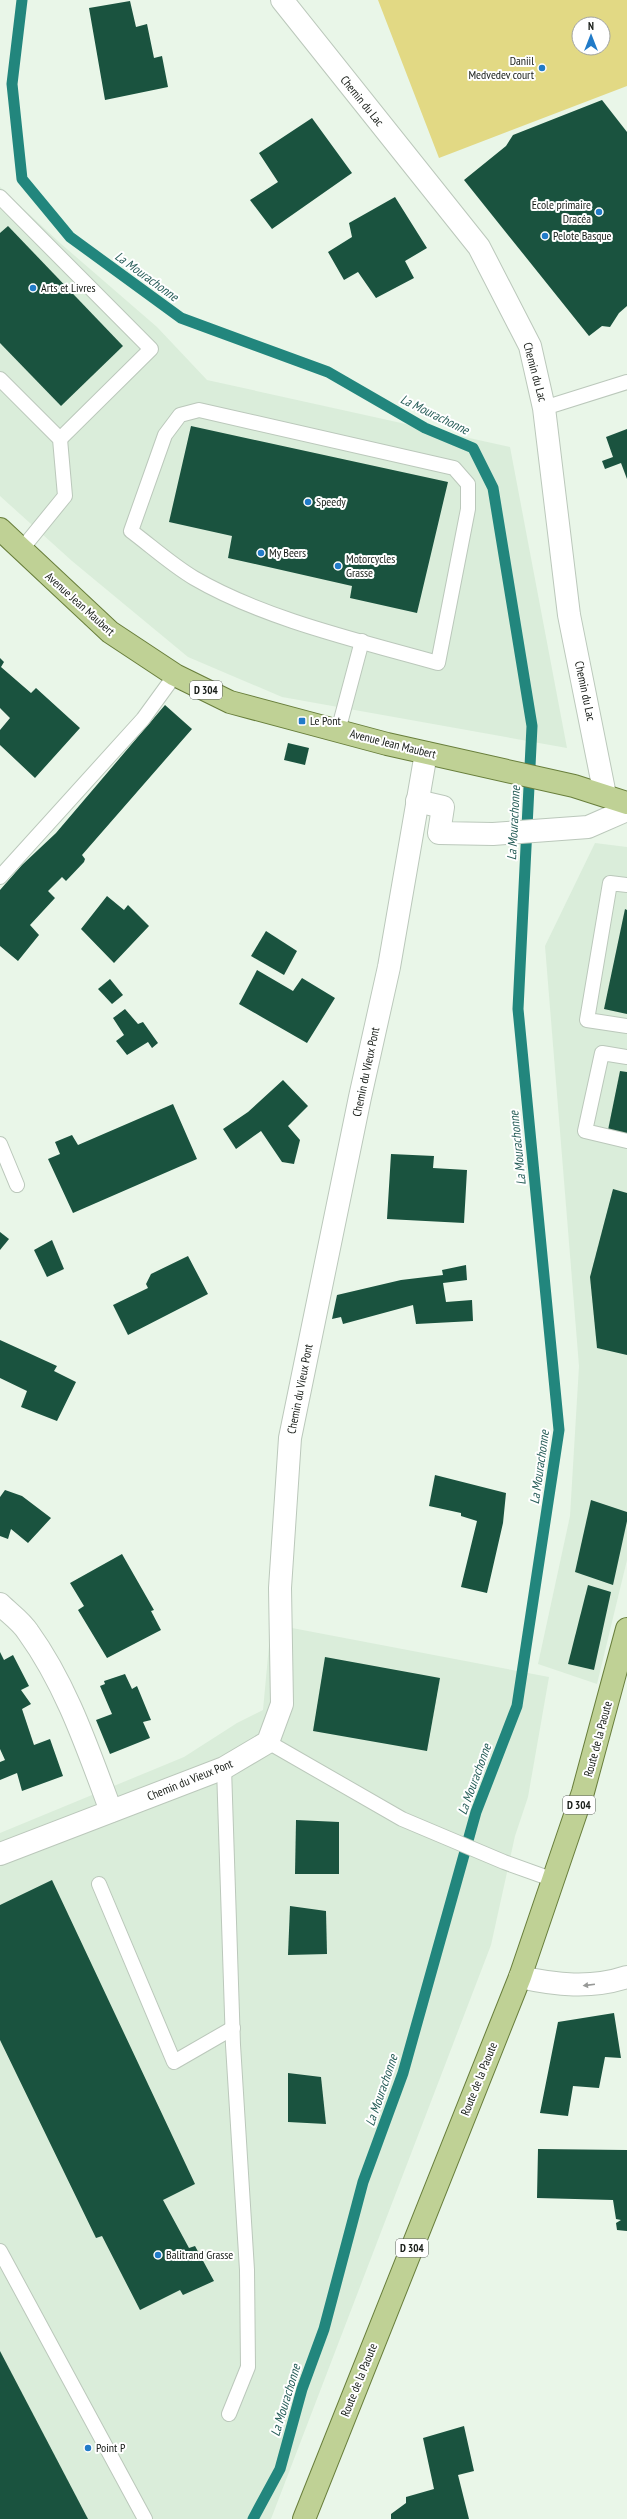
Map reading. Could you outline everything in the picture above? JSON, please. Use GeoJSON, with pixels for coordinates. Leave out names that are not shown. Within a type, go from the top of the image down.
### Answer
{"type":"FeatureCollection","features":[{"type":"Feature","properties":{"kind":"main road","name":"Avenue Jean Maubert"},"geometry":{"type":"LineString","coordinates":[[0,529],[110,632],[175,675],[230,702],[426,753],[574,786],[627,803]]}},
{"type":"Feature","properties":{"kind":"main road","name":"Route de la Paoute"},"geometry":{"type":"LineString","coordinates":[[304,2519],[520,1977],[583,1792],[627,1629]]}},
{"type":"Feature","properties":{"kind":"street","name":"Chemin du Lac"},"geometry":{"type":"LineString","coordinates":[[282,0],[479,247],[530,346],[544,408],[569,615],[602,768],[605,795]]}},
{"type":"Feature","properties":{"kind":"street","name":"Chemin du Vieux Pont"},"geometry":{"type":"LineString","coordinates":[[0,1854],[224,1768],[268,1742],[282,1704],[280,1588],[290,1438],[360,1097],[389,968],[426,753]]}},
{"type":"Feature","properties":{"kind":"street"},"geometry":{"type":"LineString","coordinates":[[417,801],[443,807],[440,833],[493,834],[588,827],[627,810]]}},
{"type":"Feature","properties":{"kind":"street"},"geometry":{"type":"LineString","coordinates":[[0,1604],[27,1630],[52,1670],[79,1728],[111,1811]]}},
{"type":"Feature","properties":{"kind":"street"},"geometry":{"type":"LineString","coordinates":[[520,1977],[543,1982],[578,1986],[614,1982],[627,1977]]}},
{"type":"Feature","properties":{"kind":"lane"},"geometry":{"type":"LineString","coordinates":[[0,197],[151,349],[60,438]]}},
{"type":"Feature","properties":{"kind":"lane"},"geometry":{"type":"LineString","coordinates":[[0,379],[60,438],[66,496],[21,550]]}},
{"type":"Feature","properties":{"kind":"lane"},"geometry":{"type":"LineString","coordinates":[[544,408],[627,382]]}},
{"type":"Feature","properties":{"kind":"lane"},"geometry":{"type":"LineString","coordinates":[[199,410],[454,468],[468,484],[468,510],[438,663],[362,641],[240,601],[193,578],[131,531],[165,435],[180,416],[199,410]]}},
{"type":"Feature","properties":{"kind":"lane"},"geometry":{"type":"LineString","coordinates":[[338,731],[362,641]]}},
{"type":"Feature","properties":{"kind":"lane"},"geometry":{"type":"LineString","coordinates":[[0,876],[143,719],[175,675]]}},
{"type":"Feature","properties":{"kind":"lane"},"geometry":{"type":"LineString","coordinates":[[627,884],[610,882],[587,1020],[627,1026]]}},
{"type":"Feature","properties":{"kind":"lane"},"geometry":{"type":"LineString","coordinates":[[627,1057],[602,1053],[585,1131],[627,1141]]}},
{"type":"Feature","properties":{"kind":"lane"},"geometry":{"type":"LineString","coordinates":[[0,1144],[18,1185]]}},
{"type":"Feature","properties":{"kind":"lane"},"geometry":{"type":"LineString","coordinates":[[268,1742],[402,1819],[504,1862],[554,1880]]}},
{"type":"Feature","properties":{"kind":"lane"},"geometry":{"type":"LineString","coordinates":[[224,1768],[233,2028],[247,2270],[248,2367],[229,2414]]}},
{"type":"Feature","properties":{"kind":"lane"},"geometry":{"type":"LineString","coordinates":[[98,1884],[174,2062],[233,2028]]}},
{"type":"Feature","properties":{"kind":"lane"},"geometry":{"type":"LineString","coordinates":[[0,2251],[145,2519]]}},
{"type":"Feature","properties":{"kind":"shaded area"},"geometry":{"type":"Polygon","coordinates":[[[378,0],[627,0],[627,86],[439,158],[378,0]]]}},
{"type":"Feature","properties":{"kind":"shaded area"},"geometry":{"type":"Polygon","coordinates":[[[0,187],[60,243],[157,327],[207,380],[510,447],[567,748],[282,697],[188,657],[72,561],[0,496],[0,187]]]}},
{"type":"Feature","properties":{"kind":"shaded area"},"geometry":{"type":"Polygon","coordinates":[[[595,843],[627,847],[627,1560],[597,1684],[538,1664],[570,1516],[579,1366],[545,946],[595,843]]]}},
{"type":"Feature","properties":{"kind":"shaded area"},"geometry":{"type":"Polygon","coordinates":[[[271,1624],[549,1677],[528,1797],[515,1836],[491,1945],[271,2519],[0,2519],[0,1833],[184,1757],[237,1723],[263,1710],[271,1624]]]}},
{"type":"Feature","properties":{"kind":"building"},"geometry":{"type":"Polygon","coordinates":[[[130,1],[136,27],[147,24],[154,58],[162,56],[168,87],[105,100],[89,8],[130,1]]]}},
{"type":"Feature","properties":{"kind":"building"},"geometry":{"type":"Polygon","coordinates":[[[602,100],[627,132],[627,306],[619,313],[610,327],[602,326],[589,336],[464,180],[506,146],[513,135],[602,100]]]}},
{"type":"Feature","properties":{"kind":"building"},"geometry":{"type":"Polygon","coordinates":[[[312,118],[352,173],[272,229],[250,200],[278,182],[259,153],[312,118]]]}},
{"type":"Feature","properties":{"kind":"building"},"geometry":{"type":"Polygon","coordinates":[[[395,197],[427,248],[405,261],[414,278],[376,298],[358,272],[344,280],[328,252],[352,237],[349,223],[395,197]]]}},
{"type":"Feature","properties":{"kind":"building","name":"Arts et Livres"},"geometry":{"type":"Polygon","coordinates":[[[8,226],[123,346],[61,406],[0,343],[0,233],[8,226]]]}},
{"type":"Feature","properties":{"kind":"building","name":"Speedy"},"geometry":{"type":"Polygon","coordinates":[[[191,426],[448,482],[417,613],[350,598],[352,586],[228,558],[232,536],[169,522],[191,426]]]}},
{"type":"Feature","properties":{"kind":"building"},"geometry":{"type":"Polygon","coordinates":[[[627,429],[627,479],[621,463],[605,469],[602,461],[613,457],[606,437],[627,429]]]}},
{"type":"Feature","properties":{"kind":"building"},"geometry":{"type":"Polygon","coordinates":[[[0,658],[4,662],[1,667],[31,693],[36,688],[80,728],[35,778],[0,745],[0,730],[10,718],[0,708],[0,658]]]}},
{"type":"Feature","properties":{"kind":"building"},"geometry":{"type":"Polygon","coordinates":[[[165,705],[192,729],[82,855],[85,859],[84,862],[66,881],[62,877],[48,891],[55,898],[30,925],[39,935],[18,961],[0,946],[0,890],[22,865],[56,833],[165,705]]]}},
{"type":"Feature","properties":{"kind":"building"},"geometry":{"type":"Polygon","coordinates":[[[288,743],[309,748],[305,765],[284,760],[288,743]]]}},
{"type":"Feature","properties":{"kind":"building"},"geometry":{"type":"Polygon","coordinates":[[[107,896],[124,910],[128,905],[149,926],[114,963],[81,929],[107,896]]]}},
{"type":"Feature","properties":{"kind":"building"},"geometry":{"type":"Polygon","coordinates":[[[625,909],[627,910],[627,1014],[604,1009],[625,909]]]}},
{"type":"Feature","properties":{"kind":"building"},"geometry":{"type":"Polygon","coordinates":[[[266,931],[297,951],[284,975],[251,956],[266,931]]]}},
{"type":"Feature","properties":{"kind":"building"},"geometry":{"type":"Polygon","coordinates":[[[257,970],[293,991],[302,978],[335,998],[307,1043],[239,1004],[257,970]]]}},
{"type":"Feature","properties":{"kind":"building"},"geometry":{"type":"Polygon","coordinates":[[[110,979],[123,995],[112,1004],[98,989],[110,979]]]}},
{"type":"Feature","properties":{"kind":"building"},"geometry":{"type":"Polygon","coordinates":[[[125,1009],[138,1024],[143,1022],[158,1043],[152,1048],[148,1042],[127,1055],[116,1041],[124,1035],[113,1018],[125,1009]]]}},
{"type":"Feature","properties":{"kind":"building"},"geometry":{"type":"Polygon","coordinates":[[[620,1071],[627,1072],[627,1134],[608,1130],[620,1071]]]}},
{"type":"Feature","properties":{"kind":"building"},"geometry":{"type":"Polygon","coordinates":[[[283,1080],[308,1106],[288,1126],[300,1140],[294,1164],[282,1162],[261,1131],[236,1149],[223,1129],[248,1112],[283,1080]]]}},
{"type":"Feature","properties":{"kind":"building"},"geometry":{"type":"Polygon","coordinates":[[[173,1104],[197,1159],[73,1213],[48,1159],[60,1154],[55,1142],[72,1135],[78,1145],[173,1104]]]}},
{"type":"Feature","properties":{"kind":"building"},"geometry":{"type":"Polygon","coordinates":[[[391,1154],[434,1156],[433,1168],[467,1170],[464,1223],[387,1219],[391,1154]]]}},
{"type":"Feature","properties":{"kind":"building"},"geometry":{"type":"Polygon","coordinates":[[[613,1189],[627,1193],[627,1355],[597,1348],[590,1277],[613,1189]]]}},
{"type":"Feature","properties":{"kind":"building"},"geometry":{"type":"Polygon","coordinates":[[[0,1232],[9,1239],[0,1250],[0,1232]]]}},
{"type":"Feature","properties":{"kind":"building"},"geometry":{"type":"Polygon","coordinates":[[[52,1240],[64,1269],[47,1277],[34,1250],[52,1240]]]}},
{"type":"Feature","properties":{"kind":"building"},"geometry":{"type":"Polygon","coordinates":[[[188,1256],[208,1294],[128,1335],[113,1305],[148,1288],[146,1284],[151,1274],[188,1256]]]}},
{"type":"Feature","properties":{"kind":"building"},"geometry":{"type":"Polygon","coordinates":[[[466,1265],[467,1280],[443,1283],[446,1302],[472,1300],[473,1321],[416,1324],[413,1305],[343,1324],[341,1317],[332,1319],[337,1295],[401,1280],[443,1275],[442,1270],[466,1265]]]}},
{"type":"Feature","properties":{"kind":"building"},"geometry":{"type":"Polygon","coordinates":[[[0,1340],[57,1366],[54,1371],[76,1382],[57,1421],[21,1407],[27,1391],[0,1378],[0,1340]]]}},
{"type":"Feature","properties":{"kind":"building"},"geometry":{"type":"Polygon","coordinates":[[[435,1475],[506,1493],[503,1523],[487,1593],[461,1587],[477,1521],[461,1516],[461,1513],[429,1506],[435,1475]]]}},
{"type":"Feature","properties":{"kind":"building"},"geometry":{"type":"Polygon","coordinates":[[[5,1490],[22,1496],[51,1518],[28,1543],[11,1529],[8,1539],[0,1536],[0,1497],[5,1490]]]}},
{"type":"Feature","properties":{"kind":"building"},"geometry":{"type":"Polygon","coordinates":[[[591,1500],[627,1512],[627,1521],[613,1585],[575,1572],[591,1500]]]}},
{"type":"Feature","properties":{"kind":"building"},"geometry":{"type":"Polygon","coordinates":[[[122,1554],[154,1610],[151,1611],[161,1630],[107,1658],[78,1610],[84,1606],[70,1583],[122,1554]]]}},
{"type":"Feature","properties":{"kind":"building"},"geometry":{"type":"Polygon","coordinates":[[[588,1585],[611,1592],[594,1670],[568,1664],[588,1585]]]}},
{"type":"Feature","properties":{"kind":"building"},"geometry":{"type":"Polygon","coordinates":[[[0,1652],[4,1660],[13,1655],[29,1686],[21,1690],[31,1704],[22,1709],[34,1745],[50,1739],[63,1776],[22,1791],[17,1773],[0,1780],[0,1762],[5,1760],[0,1749],[0,1652]]]}},
{"type":"Feature","properties":{"kind":"building"},"geometry":{"type":"Polygon","coordinates":[[[325,1657],[440,1678],[427,1751],[313,1731],[325,1657]]]}},
{"type":"Feature","properties":{"kind":"building"},"geometry":{"type":"Polygon","coordinates":[[[125,1674],[132,1689],[137,1686],[151,1720],[143,1722],[150,1738],[110,1754],[96,1720],[112,1714],[100,1686],[105,1684],[104,1681],[125,1674]]]}},
{"type":"Feature","properties":{"kind":"building"},"geometry":{"type":"Polygon","coordinates":[[[296,1820],[339,1822],[339,1874],[295,1874],[296,1820]]]}},
{"type":"Feature","properties":{"kind":"building"},"geometry":{"type":"Polygon","coordinates":[[[52,1880],[195,2184],[163,2200],[189,2248],[195,2246],[214,2281],[183,2295],[180,2290],[140,2310],[102,2236],[96,2238],[0,2040],[0,1905],[52,1880]]]}},
{"type":"Feature","properties":{"kind":"building"},"geometry":{"type":"Polygon","coordinates":[[[290,1906],[326,1911],[327,1954],[288,1955],[290,1906]]]}},
{"type":"Feature","properties":{"kind":"building"},"geometry":{"type":"Polygon","coordinates":[[[614,2013],[621,2058],[605,2057],[599,2088],[573,2086],[568,2116],[540,2113],[558,2022],[614,2013]]]}},
{"type":"Feature","properties":{"kind":"building"},"geometry":{"type":"Polygon","coordinates":[[[288,2073],[321,2077],[326,2124],[288,2122],[288,2073]]]}},
{"type":"Feature","properties":{"kind":"building"},"geometry":{"type":"Polygon","coordinates":[[[538,2149],[627,2150],[627,2231],[617,2230],[616,2223],[621,2220],[616,2219],[613,2200],[537,2198],[538,2149]]]}},
{"type":"Feature","properties":{"kind":"building"},"geometry":{"type":"Polygon","coordinates":[[[0,2351],[88,2519],[0,2519],[0,2351]]]}},
{"type":"Feature","properties":{"kind":"building"},"geometry":{"type":"Polygon","coordinates":[[[464,2426],[474,2471],[458,2475],[469,2519],[391,2519],[391,2514],[406,2503],[406,2497],[434,2489],[423,2438],[464,2426]]]}},
{"type":"Feature","properties":{"kind":"waterway","name":"La Mourachonne"},"geometry":{"type":"LineString","coordinates":[[22,0],[12,84],[22,179],[70,237],[181,318],[328,372],[425,428],[473,448],[493,488],[532,726],[518,1009],[559,1430],[517,1706],[476,1812],[403,2073],[363,2182],[324,2329],[302,2389],[280,2469],[253,2519]]}},
{"type":"Feature","properties":{"kind":"place","name":"Daniil Medvedev court"},"geometry":{"type":"Point","coordinates":[542,68]}},
{"type":"Feature","properties":{"kind":"place","name":"École primaire Dracéa"},"geometry":{"type":"Point","coordinates":[599,212]}},
{"type":"Feature","properties":{"kind":"place","name":"Pelote Basque"},"geometry":{"type":"Point","coordinates":[545,236]}},
{"type":"Feature","properties":{"kind":"place","name":"Arts et Livres"},"geometry":{"type":"Point","coordinates":[33,288]}},
{"type":"Feature","properties":{"kind":"place","name":"Speedy"},"geometry":{"type":"Point","coordinates":[308,502]}},
{"type":"Feature","properties":{"kind":"place","name":"My Beers"},"geometry":{"type":"Point","coordinates":[261,553]}},
{"type":"Feature","properties":{"kind":"place","name":"Motorcycles Grasse"},"geometry":{"type":"Point","coordinates":[338,566]}},
{"type":"Feature","properties":{"kind":"place","name":"Le Pont"},"geometry":{"type":"Point","coordinates":[302,721]}},
{"type":"Feature","properties":{"kind":"place","name":"Balitrand Grasse"},"geometry":{"type":"Point","coordinates":[158,2255]}},
{"type":"Feature","properties":{"kind":"place","name":"Point P"},"geometry":{"type":"Point","coordinates":[88,2448]}}]}
